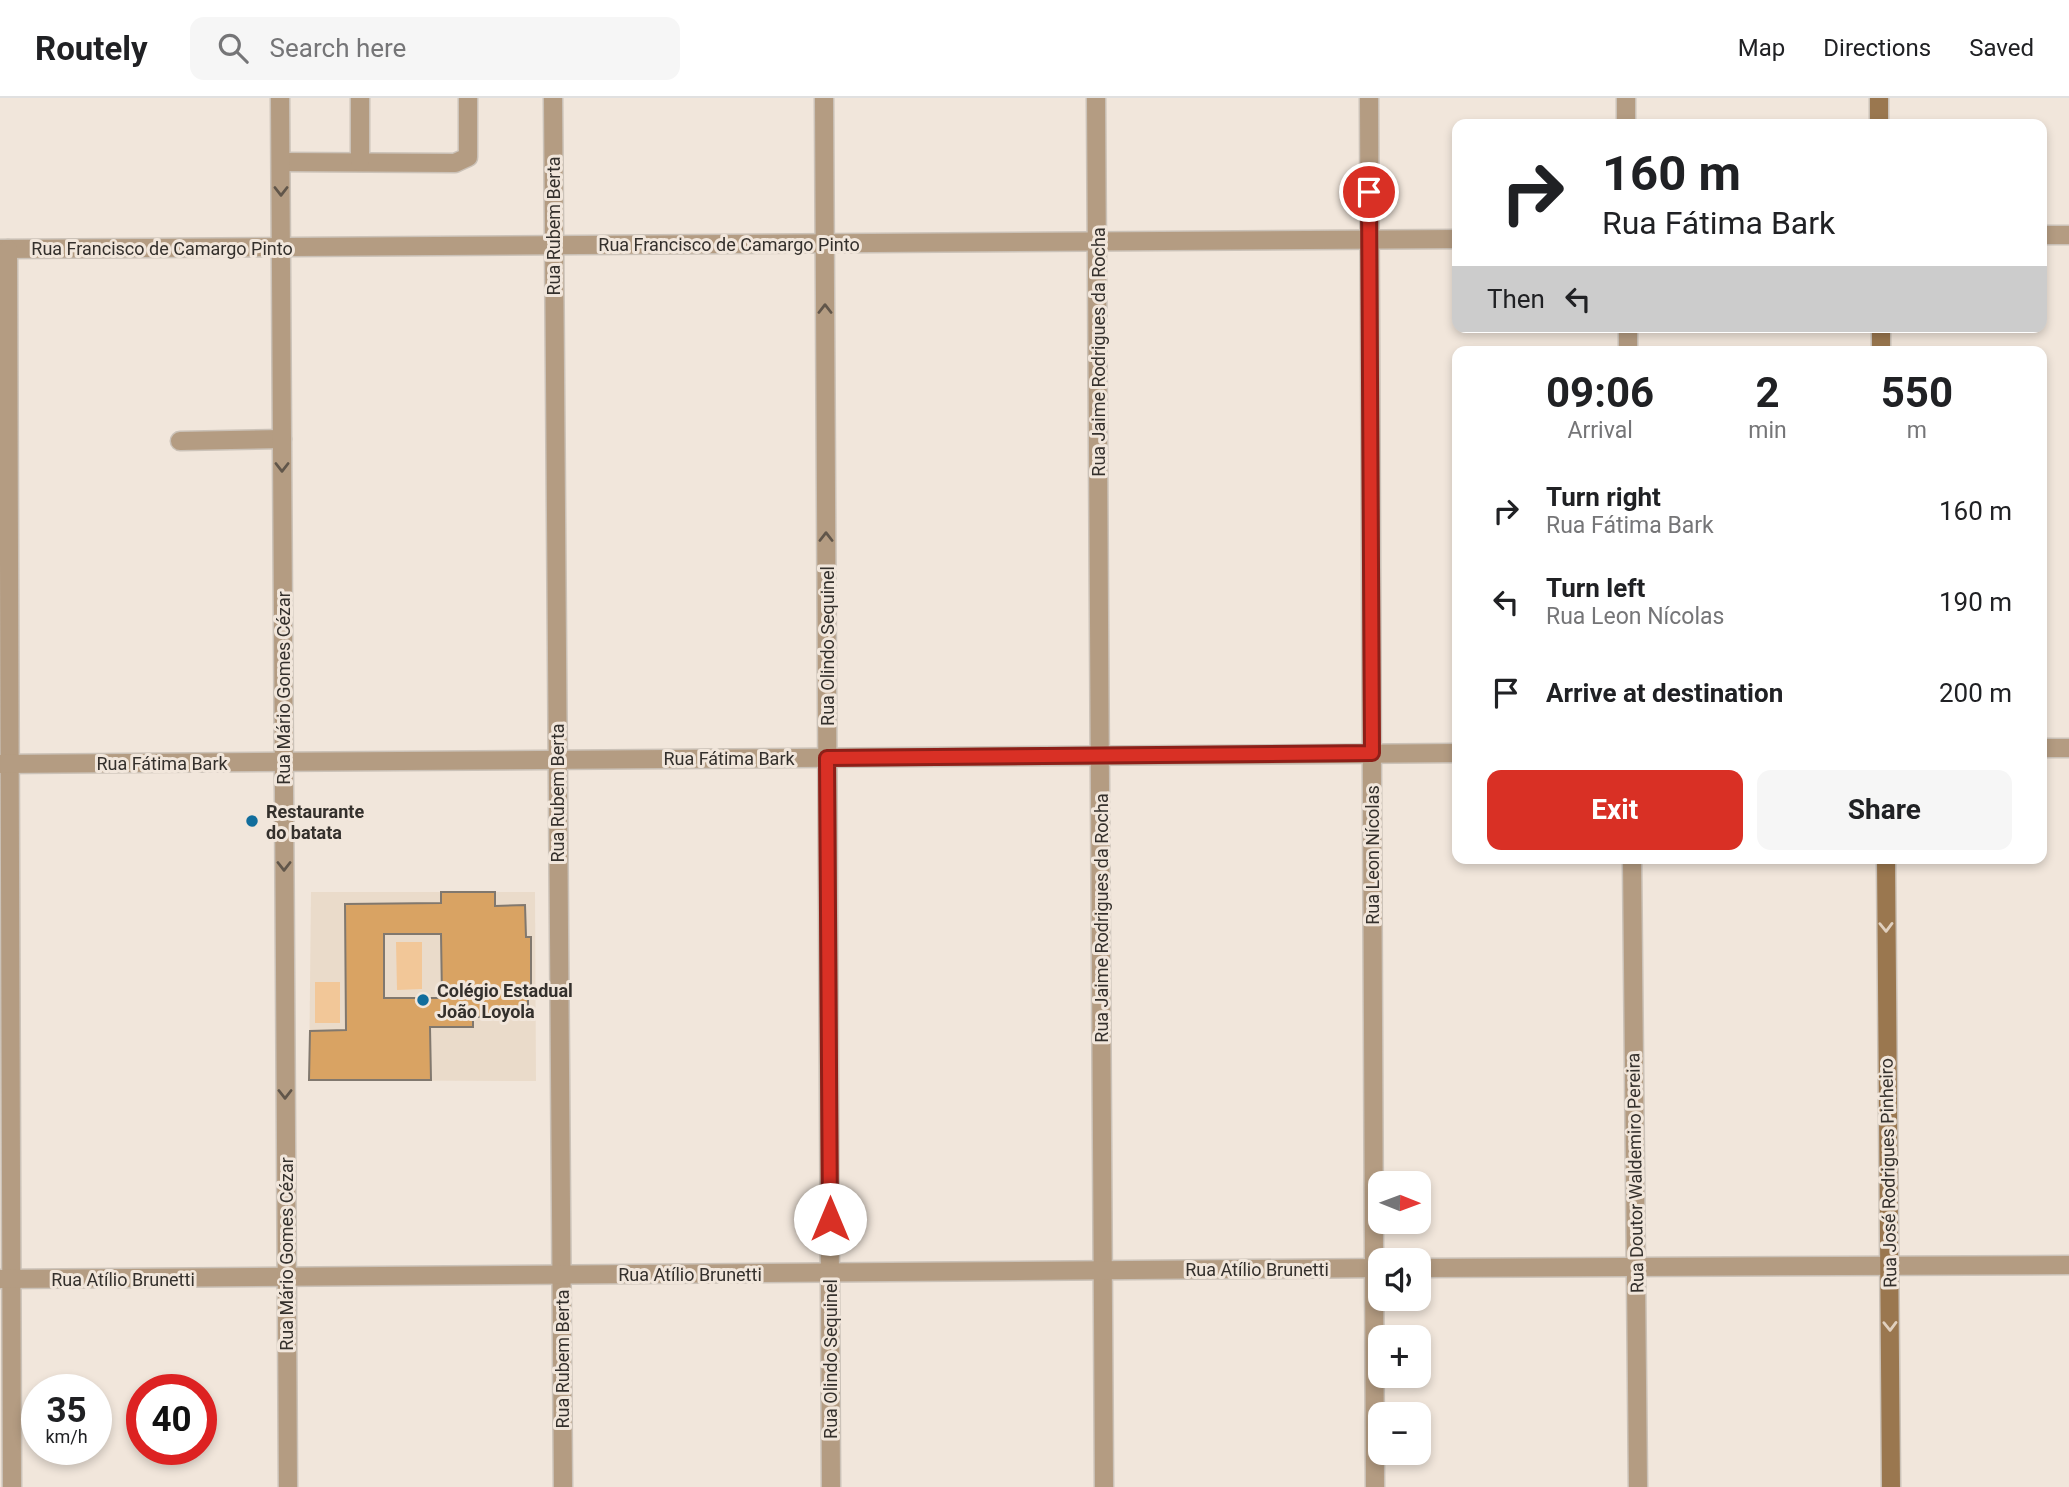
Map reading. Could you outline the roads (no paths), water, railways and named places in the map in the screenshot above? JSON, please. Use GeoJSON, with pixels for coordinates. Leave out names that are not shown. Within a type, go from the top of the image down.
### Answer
{"type":"FeatureCollection","features":[{"type":"Feature","properties":{"kind":"main road"},"geometry":{"type":"LineString","coordinates":[[1879,98],[1880,119]]}},
{"type":"Feature","properties":{"kind":"main road","name":"Rua José Rodrigues Pinheiro"},"geometry":{"type":"LineString","coordinates":[[1886,864],[1891,1487]]}},
{"type":"Feature","properties":{"kind":"street","name":"Rua Mário Gomes Cézar"},"geometry":{"type":"LineString","coordinates":[[280,98],[288,1487]]}},
{"type":"Feature","properties":{"kind":"street"},"geometry":{"type":"LineString","coordinates":[[359,162],[360,98]]}},
{"type":"Feature","properties":{"kind":"street"},"geometry":{"type":"LineString","coordinates":[[281,162],[455,163],[468,157],[468,98]]}},
{"type":"Feature","properties":{"kind":"street","name":"Rua Rubem Berta"},"geometry":{"type":"LineString","coordinates":[[553,98],[563,1487]]}},
{"type":"Feature","properties":{"kind":"street","name":"Rua Olindo Sequinel"},"geometry":{"type":"LineString","coordinates":[[824,98],[831,1487]]}},
{"type":"Feature","properties":{"kind":"street","name":"Rua Jaime Rodrigues da Rocha"},"geometry":{"type":"LineString","coordinates":[[1096,98],[1104,1487]]}},
{"type":"Feature","properties":{"kind":"street","name":"Rua Leon Nícolas"},"geometry":{"type":"LineString","coordinates":[[1369,98],[1377,1248]]}},
{"type":"Feature","properties":{"kind":"street"},"geometry":{"type":"LineString","coordinates":[[1626,98],[1626,119]]}},
{"type":"Feature","properties":{"kind":"street"},"geometry":{"type":"LineString","coordinates":[[2047,235],[2069,235]]}},
{"type":"Feature","properties":{"kind":"street","name":"Rua Francisco de Camargo Pinto"},"geometry":{"type":"LineString","coordinates":[[4,249],[1452,239]]}},
{"type":"Feature","properties":{"kind":"street"},"geometry":{"type":"LineString","coordinates":[[4,249],[6,1279],[12,1487]]}},
{"type":"Feature","properties":{"kind":"street"},"geometry":{"type":"LineString","coordinates":[[180,441],[282,439]]}},
{"type":"Feature","properties":{"kind":"street"},"geometry":{"type":"LineString","coordinates":[[2047,748],[2069,748]]}},
{"type":"Feature","properties":{"kind":"street","name":"Rua Fátima Bark"},"geometry":{"type":"LineString","coordinates":[[5,764],[1452,753]]}},
{"type":"Feature","properties":{"kind":"street","name":"Rua Doutor Waldemiro Pereira"},"geometry":{"type":"LineString","coordinates":[[1632,864],[1638,1487]]}},
{"type":"Feature","properties":{"kind":"street"},"geometry":{"type":"LineString","coordinates":[[1431,1268],[2069,1265]]}},
{"type":"Feature","properties":{"kind":"street","name":"Rua Atílio Brunetti"},"geometry":{"type":"LineString","coordinates":[[6,1279],[1368,1268]]}},
{"type":"Feature","properties":{"kind":"street","name":"Rua Leon Nícolas"},"geometry":{"type":"LineString","coordinates":[[1375,1487],[1377,1311]]}},
{"type":"Feature","properties":{"kind":"place","name":"Restaurante do batata"},"geometry":{"type":"Point","coordinates":[252,821]}},
{"type":"Feature","properties":{"kind":"place","name":"Colégio Estadual João Loyola"},"geometry":{"type":"Point","coordinates":[423,1000]}}]}
